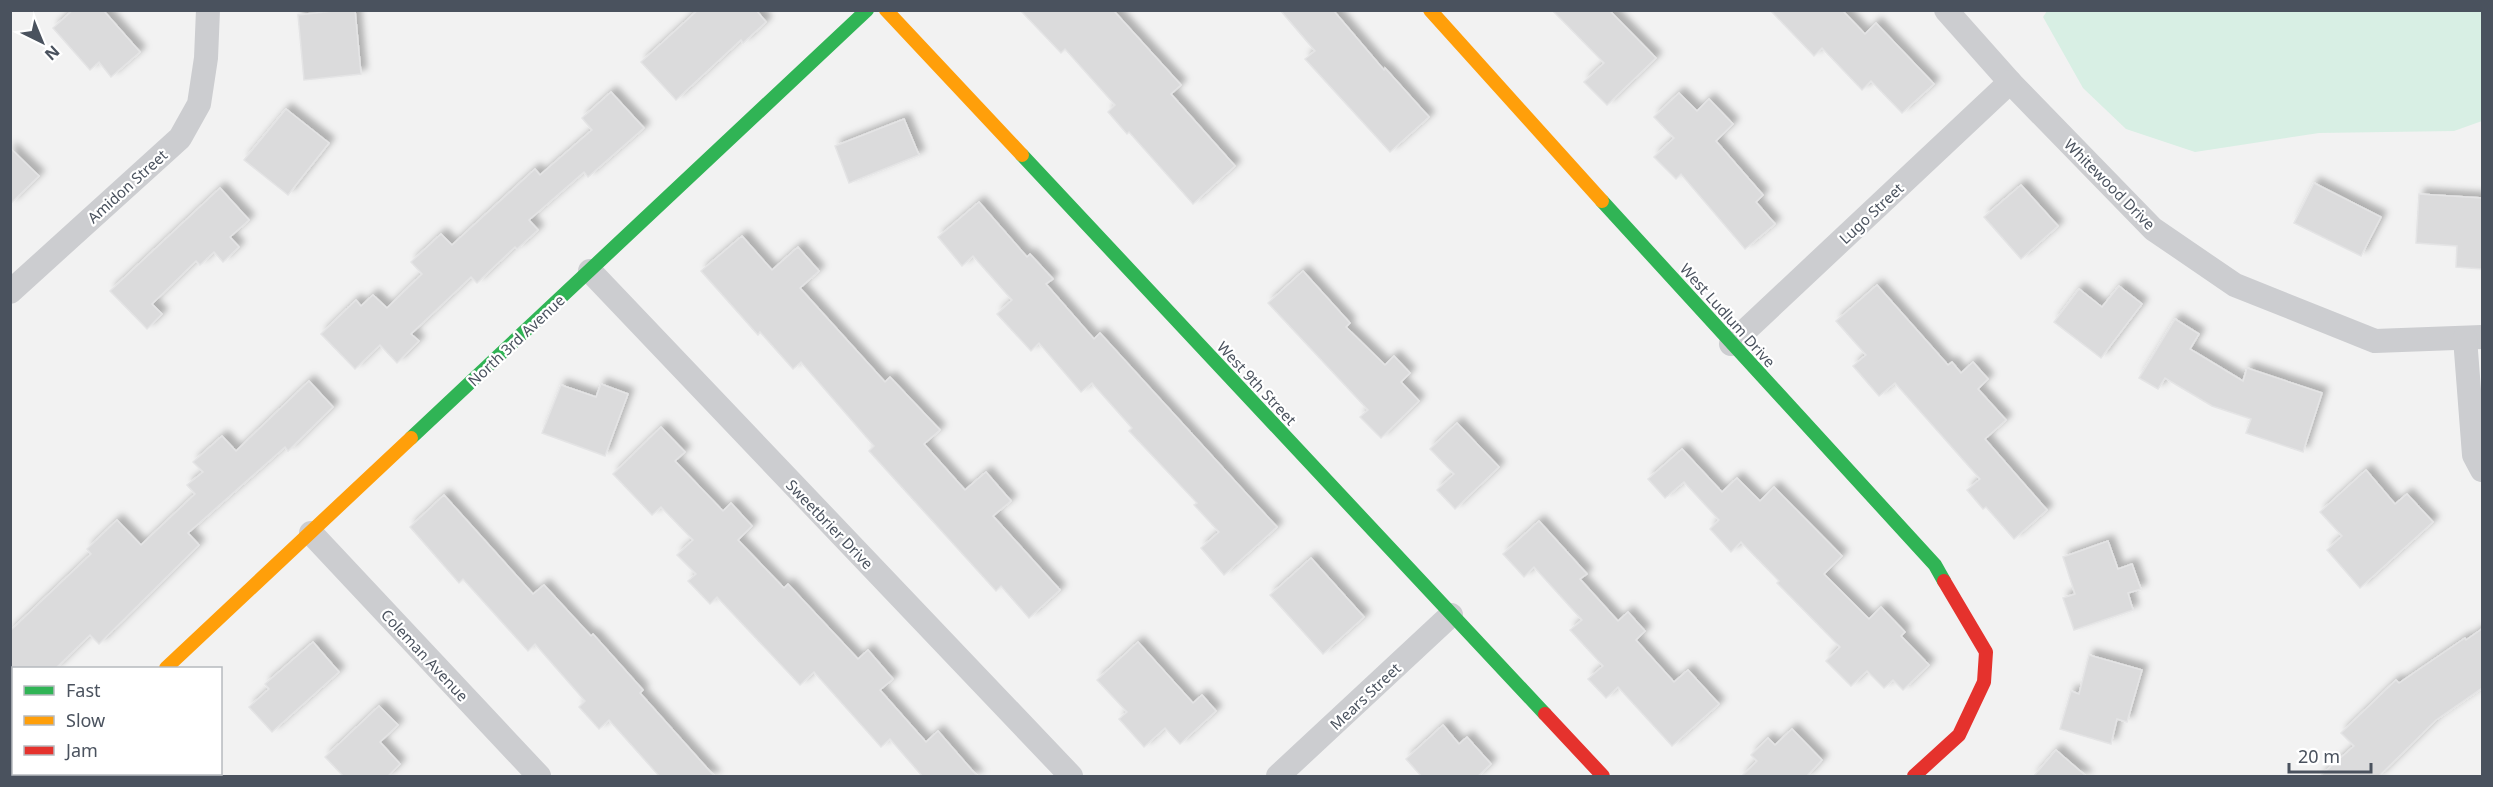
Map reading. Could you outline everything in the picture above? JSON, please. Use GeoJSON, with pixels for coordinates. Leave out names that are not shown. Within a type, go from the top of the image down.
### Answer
{"type":"FeatureCollection","features":[{"type":"Feature","properties":{"kind":"street","name":"Amidon Street"},"geometry":{"type":"LineString","coordinates":[[10,292],[180,138],[199,104],[206,58],[208,10]]}},
{"type":"Feature","properties":{"kind":"street","name":"North 3rd Avenue"},"geometry":{"type":"LineString","coordinates":[[168,667],[867,10]]}},
{"type":"Feature","properties":{"kind":"street","name":"West 9th Street"},"geometry":{"type":"LineString","coordinates":[[886,10],[1603,777]]}},
{"type":"Feature","properties":{"kind":"street","name":"West Ludlum Drive"},"geometry":{"type":"LineString","coordinates":[[1430,10],[1731,344],[1935,565],[1986,652],[1984,682],[1959,735],[1914,777]]}},
{"type":"Feature","properties":{"kind":"street","name":"Whitewood Drive"},"geometry":{"type":"LineString","coordinates":[[1946,10],[2010,82],[2153,229],[2235,285],[2374,341],[2474,338]]}},
{"type":"Feature","properties":{"kind":"street","name":"Lugo Street"},"geometry":{"type":"LineString","coordinates":[[1731,344],[2010,82]]}},
{"type":"Feature","properties":{"kind":"street","name":"Sweetbrier Drive"},"geometry":{"type":"LineString","coordinates":[[590,271],[1071,777]]}},
{"type":"Feature","properties":{"kind":"street"},"geometry":{"type":"LineString","coordinates":[[2474,338],[2474,455],[2482,470]]}},
{"type":"Feature","properties":{"kind":"street","name":"Coleman Avenue"},"geometry":{"type":"LineString","coordinates":[[311,533],[539,777]]}},
{"type":"Feature","properties":{"kind":"street","name":"Mears Street"},"geometry":{"type":"LineString","coordinates":[[1278,777],[1451,615]]}},
{"type":"Feature","properties":{"kind":"green space"},"geometry":{"type":"Polygon","coordinates":[[[2047,11],[2482,11],[2482,121],[2454,131],[2319,133],[2195,152],[2126,129],[2083,88],[2043,17],[2047,11]]]}},
{"type":"Feature","properties":{"kind":"building"},"geometry":{"type":"Polygon","coordinates":[[[73,10],[103,10],[140,52],[111,77],[99,62],[90,70],[53,28],[73,10]]]}},
{"type":"Feature","properties":{"kind":"building"},"geometry":{"type":"Polygon","coordinates":[[[355,10],[361,74],[304,80],[298,15],[355,10]]]}},
{"type":"Feature","properties":{"kind":"building"},"geometry":{"type":"Polygon","coordinates":[[[698,10],[756,10],[766,22],[743,43],[741,40],[676,100],[641,62],[698,10]]]}},
{"type":"Feature","properties":{"kind":"building"},"geometry":{"type":"Polygon","coordinates":[[[1020,10],[1113,10],[1181,85],[1171,94],[1235,166],[1193,204],[1129,132],[1127,134],[1108,112],[1115,105],[1065,49],[1061,53],[1020,10]]]}},
{"type":"Feature","properties":{"kind":"building"},"geometry":{"type":"Polygon","coordinates":[[[1280,10],[1333,10],[1384,70],[1385,68],[1429,117],[1390,152],[1305,59],[1315,51],[1280,10]]]}},
{"type":"Feature","properties":{"kind":"building"},"geometry":{"type":"Polygon","coordinates":[[[1552,10],[1610,11],[1656,58],[1607,105],[1584,82],[1604,63],[1552,10]]]}},
{"type":"Feature","properties":{"kind":"building"},"geometry":{"type":"Polygon","coordinates":[[[1770,10],[1842,10],[1865,34],[1876,23],[1934,84],[1902,113],[1871,81],[1862,90],[1822,48],[1814,56],[1770,10]]]}},
{"type":"Feature","properties":{"kind":"building"},"geometry":{"type":"Polygon","coordinates":[[[611,92],[644,128],[588,177],[584,172],[529,220],[538,230],[517,249],[515,247],[477,283],[471,277],[411,334],[419,341],[397,363],[380,345],[355,369],[321,334],[356,300],[361,306],[373,295],[387,308],[422,274],[411,262],[441,234],[452,245],[535,169],[540,175],[592,130],[582,118],[611,92]]]}},
{"type":"Feature","properties":{"kind":"building"},"geometry":{"type":"Polygon","coordinates":[[[1679,93],[1697,111],[1709,99],[1733,124],[1716,141],[1763,195],[1756,202],[1775,224],[1745,249],[1681,174],[1676,179],[1654,157],[1674,138],[1654,117],[1679,93]]]}},
{"type":"Feature","properties":{"kind":"building"},"geometry":{"type":"Polygon","coordinates":[[[286,109],[329,143],[288,195],[244,160],[286,109]]]}},
{"type":"Feature","properties":{"kind":"building"},"geometry":{"type":"Polygon","coordinates":[[[904,119],[919,155],[849,183],[835,146],[904,119]]]}},
{"type":"Feature","properties":{"kind":"building"},"geometry":{"type":"Polygon","coordinates":[[[10,148],[39,176],[10,204],[10,148]]]}},
{"type":"Feature","properties":{"kind":"building"},"geometry":{"type":"Polygon","coordinates":[[[2314,183],[2381,217],[2361,256],[2294,223],[2314,183]]]}},
{"type":"Feature","properties":{"kind":"building"},"geometry":{"type":"Polygon","coordinates":[[[2021,185],[2058,226],[2021,259],[1984,217],[2021,185]]]}},
{"type":"Feature","properties":{"kind":"building"},"geometry":{"type":"Polygon","coordinates":[[[220,188],[249,220],[230,237],[239,247],[223,262],[214,252],[200,265],[196,261],[152,304],[162,314],[147,329],[110,291],[220,188]]]}},
{"type":"Feature","properties":{"kind":"building"},"geometry":{"type":"Polygon","coordinates":[[[2419,194],[2482,198],[2482,269],[2456,267],[2457,246],[2416,243],[2419,194]]]}},
{"type":"Feature","properties":{"kind":"building"},"geometry":{"type":"Polygon","coordinates":[[[979,202],[1027,257],[1030,254],[1053,279],[1046,284],[1094,339],[1100,333],[1277,527],[1224,575],[1201,548],[1219,532],[1194,505],[1197,503],[1129,431],[1132,428],[1092,383],[1081,392],[1039,343],[1031,351],[997,314],[1012,300],[973,256],[962,266],[938,237],[979,202]]]}},
{"type":"Feature","properties":{"kind":"building"},"geometry":{"type":"Polygon","coordinates":[[[742,236],[772,270],[798,247],[819,271],[800,288],[885,382],[890,377],[940,430],[924,444],[965,490],[986,472],[1011,501],[993,516],[1060,590],[1029,618],[1001,586],[996,591],[869,451],[874,446],[801,362],[793,369],[760,332],[758,335],[701,271],[742,236]]]}},
{"type":"Feature","properties":{"kind":"building"},"geometry":{"type":"Polygon","coordinates":[[[1303,271],[1350,323],[1346,327],[1385,365],[1394,356],[1410,373],[1401,382],[1419,401],[1381,438],[1360,417],[1368,410],[1268,303],[1303,271]]]}},
{"type":"Feature","properties":{"kind":"building"},"geometry":{"type":"Polygon","coordinates":[[[1877,285],[1948,365],[1952,362],[1961,373],[1973,362],[1988,379],[1978,389],[2006,420],[1985,439],[2047,510],[2014,539],[1986,507],[1983,509],[1967,490],[1980,479],[1895,383],[1879,396],[1853,366],[1866,355],[1836,321],[1877,285]]]}},
{"type":"Feature","properties":{"kind":"building"},"geometry":{"type":"Polygon","coordinates":[[[2119,286],[2142,304],[2101,358],[2054,322],[2079,289],[2102,307],[2119,286]]]}},
{"type":"Feature","properties":{"kind":"building"},"geometry":{"type":"Polygon","coordinates":[[[2175,319],[2199,334],[2190,349],[2243,381],[2247,368],[2322,393],[2303,452],[2246,433],[2251,419],[2212,406],[2165,378],[2158,389],[2139,378],[2175,319]]]}},
{"type":"Feature","properties":{"kind":"building"},"geometry":{"type":"Polygon","coordinates":[[[309,381],[333,407],[288,451],[285,447],[188,533],[199,545],[99,644],[90,635],[57,667],[12,667],[10,669],[10,631],[91,554],[87,549],[117,520],[141,545],[195,494],[187,485],[203,472],[193,462],[222,436],[236,451],[309,381]]]}},
{"type":"Feature","properties":{"kind":"building"},"geometry":{"type":"Polygon","coordinates":[[[601,384],[628,394],[605,456],[542,433],[561,385],[596,397],[601,384]]]}},
{"type":"Feature","properties":{"kind":"building"},"geometry":{"type":"Polygon","coordinates":[[[1457,423],[1499,467],[1455,509],[1437,490],[1454,474],[1430,449],[1457,423]]]}},
{"type":"Feature","properties":{"kind":"building"},"geometry":{"type":"Polygon","coordinates":[[[661,427],[685,452],[675,461],[723,511],[731,503],[752,526],[738,540],[784,588],[788,584],[858,659],[868,650],[893,679],[880,690],[926,742],[938,731],[978,777],[923,777],[890,739],[881,747],[814,672],[800,685],[717,597],[710,604],[688,581],[696,574],[677,555],[693,540],[661,507],[652,515],[613,474],[661,427]]]}},
{"type":"Feature","properties":{"kind":"building"},"geometry":{"type":"Polygon","coordinates":[[[1682,449],[1722,492],[1737,478],[1760,501],[1774,487],[1842,556],[1824,574],[1869,619],[1881,607],[1905,632],[1901,636],[1929,665],[1903,690],[1893,680],[1884,688],[1867,671],[1851,686],[1826,661],[1840,647],[1777,583],[1779,581],[1741,542],[1731,552],[1710,529],[1719,520],[1684,482],[1665,498],[1648,479],[1682,449]]]}},
{"type":"Feature","properties":{"kind":"building"},"geometry":{"type":"Polygon","coordinates":[[[2366,470],[2395,504],[2407,494],[2433,522],[2360,588],[2327,550],[2342,536],[2320,512],[2366,470]]]}},
{"type":"Feature","properties":{"kind":"building"},"geometry":{"type":"Polygon","coordinates":[[[444,495],[533,594],[544,585],[591,636],[593,634],[643,690],[640,693],[715,777],[660,777],[609,720],[599,729],[579,707],[585,701],[535,644],[528,651],[463,579],[459,583],[410,527],[444,495]]]}},
{"type":"Feature","properties":{"kind":"building"},"geometry":{"type":"Polygon","coordinates":[[[1539,521],[1587,574],[1580,579],[1618,621],[1628,612],[1645,631],[1636,640],[1674,682],[1688,670],[1719,704],[1672,746],[1618,687],[1606,698],[1588,679],[1603,666],[1570,630],[1582,620],[1534,567],[1524,577],[1503,554],[1539,521]]]}},
{"type":"Feature","properties":{"kind":"building"},"geometry":{"type":"Polygon","coordinates":[[[2108,541],[2118,569],[2132,564],[2141,589],[2128,593],[2133,610],[2074,630],[2063,598],[2075,594],[2063,557],[2108,541]]]}},
{"type":"Feature","properties":{"kind":"building"},"geometry":{"type":"Polygon","coordinates":[[[1311,558],[1364,617],[1323,654],[1270,595],[1311,558]]]}},
{"type":"Feature","properties":{"kind":"building"},"geometry":{"type":"Polygon","coordinates":[[[2482,629],[2482,688],[2436,720],[2378,777],[2319,777],[2354,746],[2341,733],[2396,680],[2399,683],[2482,629]]]}},
{"type":"Feature","properties":{"kind":"building"},"geometry":{"type":"Polygon","coordinates":[[[313,642],[339,672],[272,732],[249,707],[269,689],[265,684],[313,642]]]}},
{"type":"Feature","properties":{"kind":"building"},"geometry":{"type":"Polygon","coordinates":[[[1138,642],[1193,703],[1202,695],[1216,711],[1180,744],[1165,728],[1144,747],[1119,719],[1127,712],[1097,680],[1138,642]]]}},
{"type":"Feature","properties":{"kind":"building"},"geometry":{"type":"Polygon","coordinates":[[[2089,655],[2142,670],[2127,722],[2117,719],[2111,744],[2060,729],[2071,691],[2079,694],[2089,655]]]}},
{"type":"Feature","properties":{"kind":"building"},"geometry":{"type":"Polygon","coordinates":[[[379,706],[398,725],[380,742],[400,764],[387,777],[344,777],[325,757],[379,706]]]}},
{"type":"Feature","properties":{"kind":"building"},"geometry":{"type":"Polygon","coordinates":[[[1443,725],[1459,744],[1467,737],[1491,764],[1477,777],[1422,777],[1406,759],[1443,725]]]}},
{"type":"Feature","properties":{"kind":"building"},"geometry":{"type":"Polygon","coordinates":[[[1792,729],[1822,760],[1806,777],[1741,777],[1757,761],[1751,755],[1768,738],[1775,745],[1792,729]]]}},
{"type":"Feature","properties":{"kind":"building"},"geometry":{"type":"Polygon","coordinates":[[[2056,750],[2087,777],[2033,777],[2056,750]]]}},
{"type":"Feature","properties":{"kind":"traffic: fast"},"geometry":{"type":"LineString","coordinates":[[411,438],[867,10]]}},
{"type":"Feature","properties":{"kind":"traffic: fast"},"geometry":{"type":"LineString","coordinates":[[1022,155],[1545,714]]}},
{"type":"Feature","properties":{"kind":"traffic: fast"},"geometry":{"type":"LineString","coordinates":[[1602,201],[1935,565],[1944,581]]}},
{"type":"Feature","properties":{"kind":"traffic: slow"},"geometry":{"type":"LineString","coordinates":[[886,10],[1022,155]]}},
{"type":"Feature","properties":{"kind":"traffic: slow"},"geometry":{"type":"LineString","coordinates":[[1430,10],[1602,201]]}},
{"type":"Feature","properties":{"kind":"traffic: slow"},"geometry":{"type":"LineString","coordinates":[[167,667],[411,438]]}},
{"type":"Feature","properties":{"kind":"traffic: jam"},"geometry":{"type":"LineString","coordinates":[[1914,776],[1959,735],[1984,682],[1986,652],[1944,581]]}},
{"type":"Feature","properties":{"kind":"traffic: jam"},"geometry":{"type":"LineString","coordinates":[[1545,714],[1603,776]]}}]}
